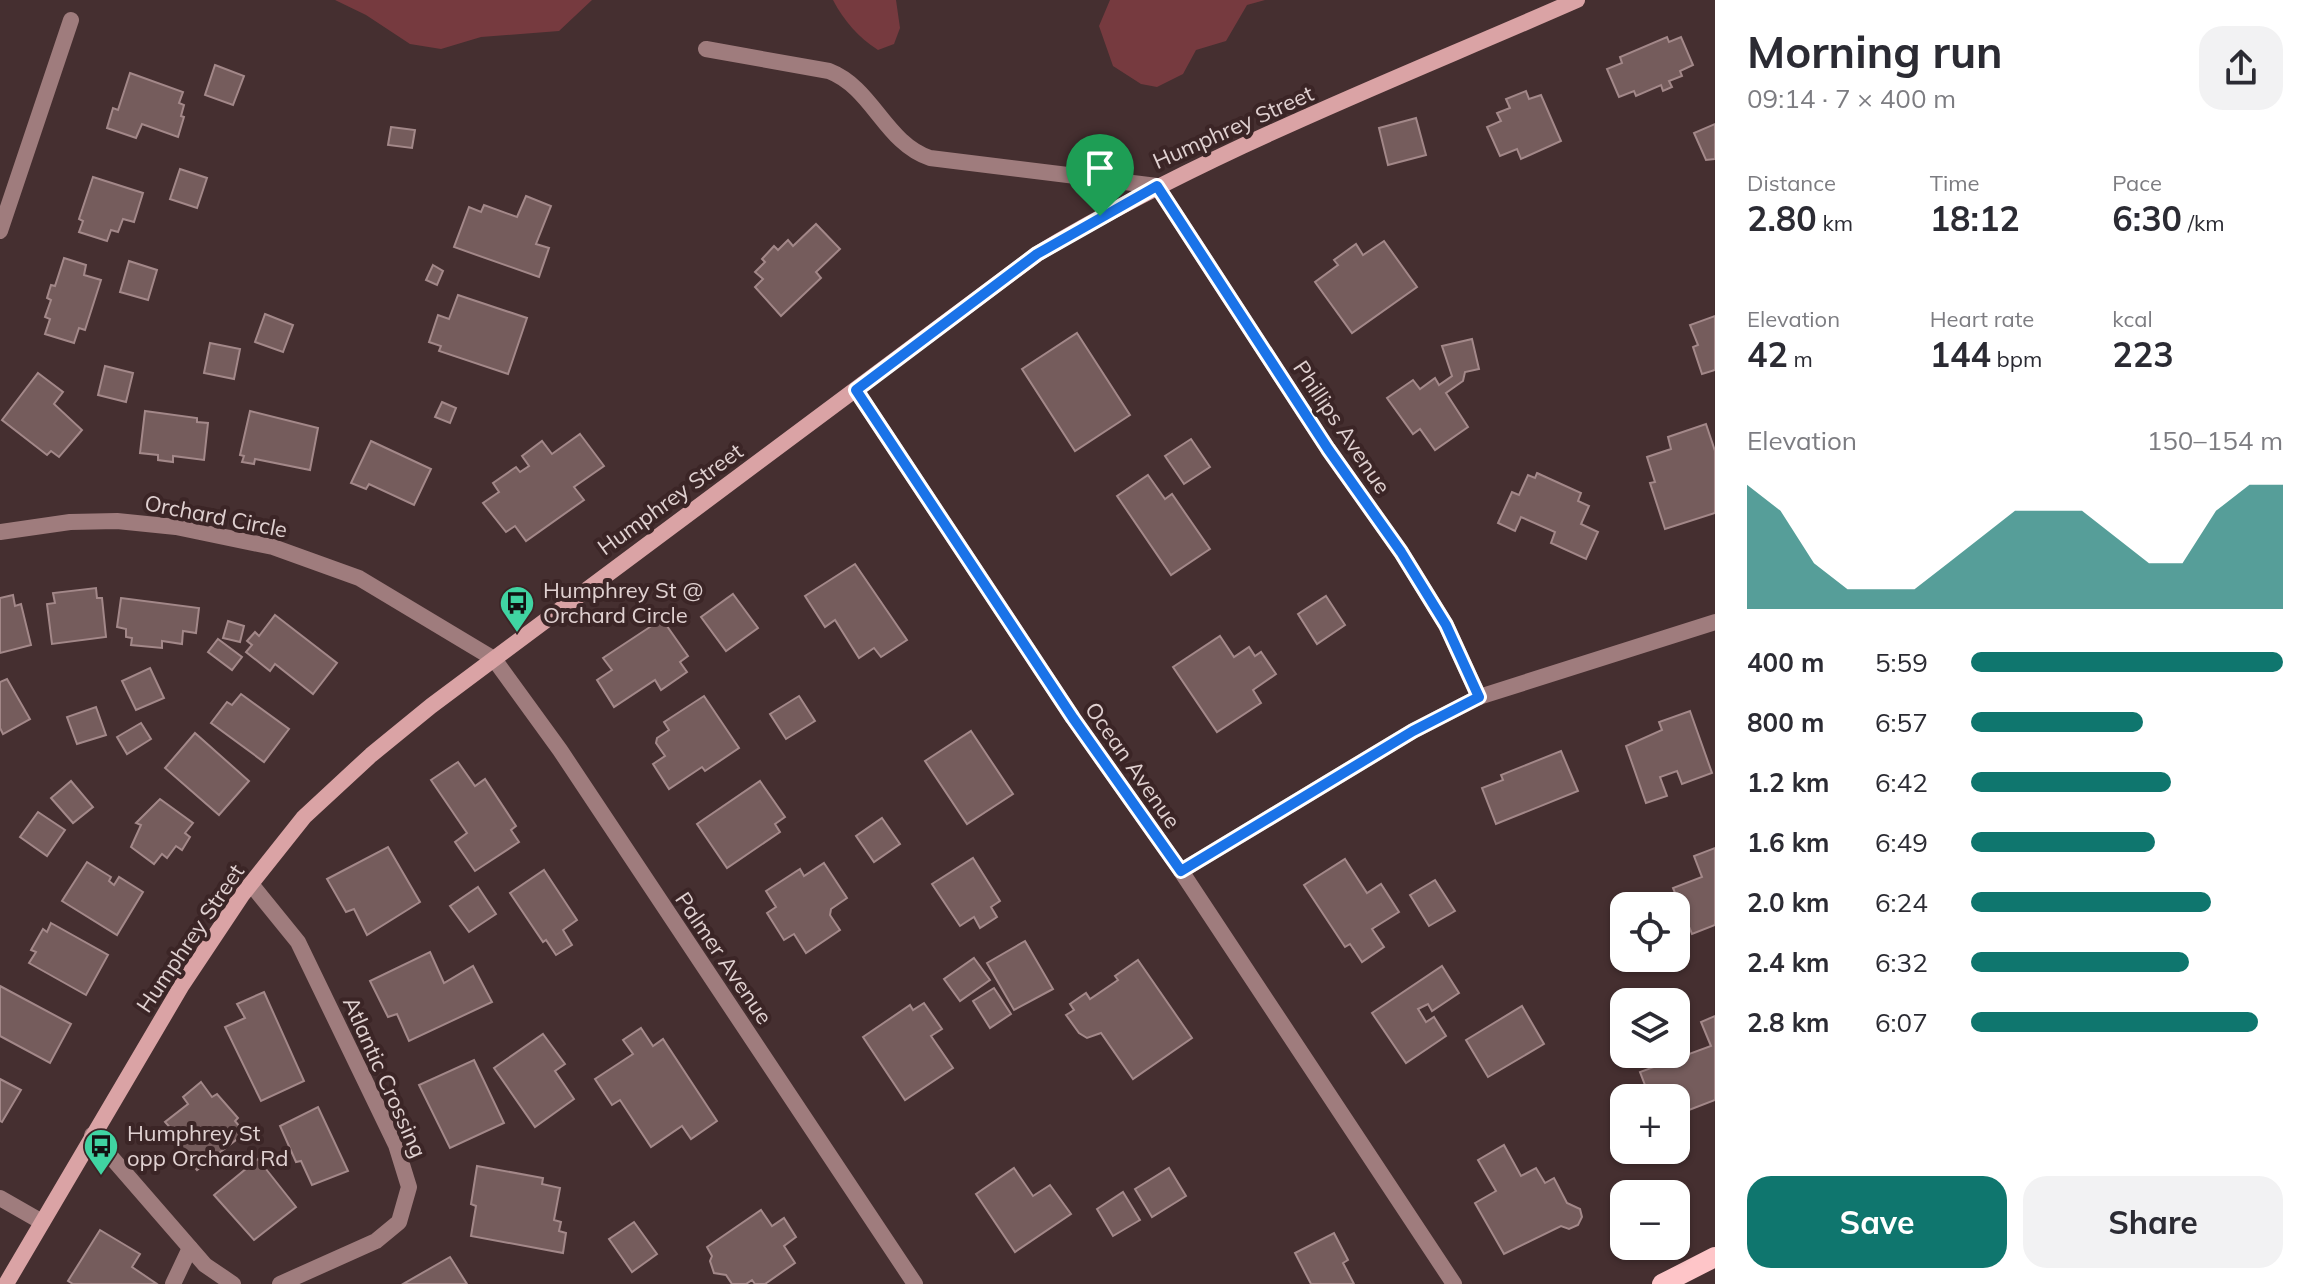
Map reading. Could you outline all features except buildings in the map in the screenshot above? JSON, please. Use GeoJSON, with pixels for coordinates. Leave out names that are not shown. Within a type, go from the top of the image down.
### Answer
{"type":"FeatureCollection","features":[{"type":"Feature","properties":{"kind":"main road","name":"Humphrey Street"},"geometry":{"type":"LineString","coordinates":[[6,1284],[182,985],[251,884],[304,817],[371,755],[494,659],[1037,254],[1157,186],[1263,135],[1577,0]]}},
{"type":"Feature","properties":{"kind":"main road"},"geometry":{"type":"LineString","coordinates":[[1662,1284],[1715,1257]]}},
{"type":"Feature","properties":{"kind":"street"},"geometry":{"type":"LineString","coordinates":[[1,222],[71,20]]}},
{"type":"Feature","properties":{"kind":"street"},"geometry":{"type":"LineString","coordinates":[[706,49],[842,76],[902,144],[930,158],[1157,186]]}},
{"type":"Feature","properties":{"kind":"street","name":"Phillips Avenue"},"geometry":{"type":"LineString","coordinates":[[1157,186],[1328,449],[1401,552],[1446,625],[1479,697]]}},
{"type":"Feature","properties":{"kind":"street","name":"Ocean Avenue"},"geometry":{"type":"LineString","coordinates":[[856,390],[1073,718],[1181,871],[1454,1284]]}},
{"type":"Feature","properties":{"kind":"street","name":"Orchard Circle"},"geometry":{"type":"LineString","coordinates":[[0,532],[70,522],[117,521],[176,527],[273,547],[359,578],[494,659]]}},
{"type":"Feature","properties":{"kind":"street"},"geometry":{"type":"LineString","coordinates":[[1181,871],[1413,731],[1479,697],[1715,622]]}},
{"type":"Feature","properties":{"kind":"street","name":"Palmer Avenue"},"geometry":{"type":"LineString","coordinates":[[494,659],[560,750],[915,1284]]}},
{"type":"Feature","properties":{"kind":"street","name":"Atlantic Crossing"},"geometry":{"type":"LineString","coordinates":[[251,884],[298,942],[396,1145],[409,1187],[399,1222],[376,1241],[280,1284]]}},
{"type":"Feature","properties":{"kind":"street"},"geometry":{"type":"LineString","coordinates":[[92,1135],[205,1265],[233,1284]]}},
{"type":"Feature","properties":{"kind":"street"},"geometry":{"type":"LineString","coordinates":[[0,1198],[42,1222]]}},
{"type":"Feature","properties":{"kind":"street"},"geometry":{"type":"LineString","coordinates":[[173,1284],[190,1248]]}},
{"type":"Feature","properties":{"kind":"shaded area"},"geometry":{"type":"Polygon","coordinates":[[[335,0],[592,0],[559,31],[481,37],[441,49],[410,44],[366,15],[335,0]]]}},
{"type":"Feature","properties":{"kind":"shaded area"},"geometry":{"type":"Polygon","coordinates":[[[833,0],[896,0],[900,28],[894,44],[878,50],[871,45],[852,28],[833,0]]]}},
{"type":"Feature","properties":{"kind":"shaded area"},"geometry":{"type":"Polygon","coordinates":[[[1110,0],[1265,0],[1247,5],[1226,41],[1196,50],[1183,74],[1157,87],[1141,84],[1113,66],[1099,26],[1110,0]]]}},
{"type":"Feature","properties":{"kind":"place","name":"Humphrey St @ Orchard Circle"},"geometry":{"type":"Point","coordinates":[517,634]}},
{"type":"Feature","properties":{"kind":"place","name":"Humphrey St opp Orchard Rd"},"geometry":{"type":"Point","coordinates":[101,1177]}},
{"type":"Feature","properties":{"kind":"route"},"geometry":{"type":"LineString","coordinates":[[1157,186],[1328,449],[1401,552],[1446,625],[1479,697],[1413,731],[1181,871],[1073,718],[856,390],[1037,254],[1100,216],[1157,186]]}}]}
